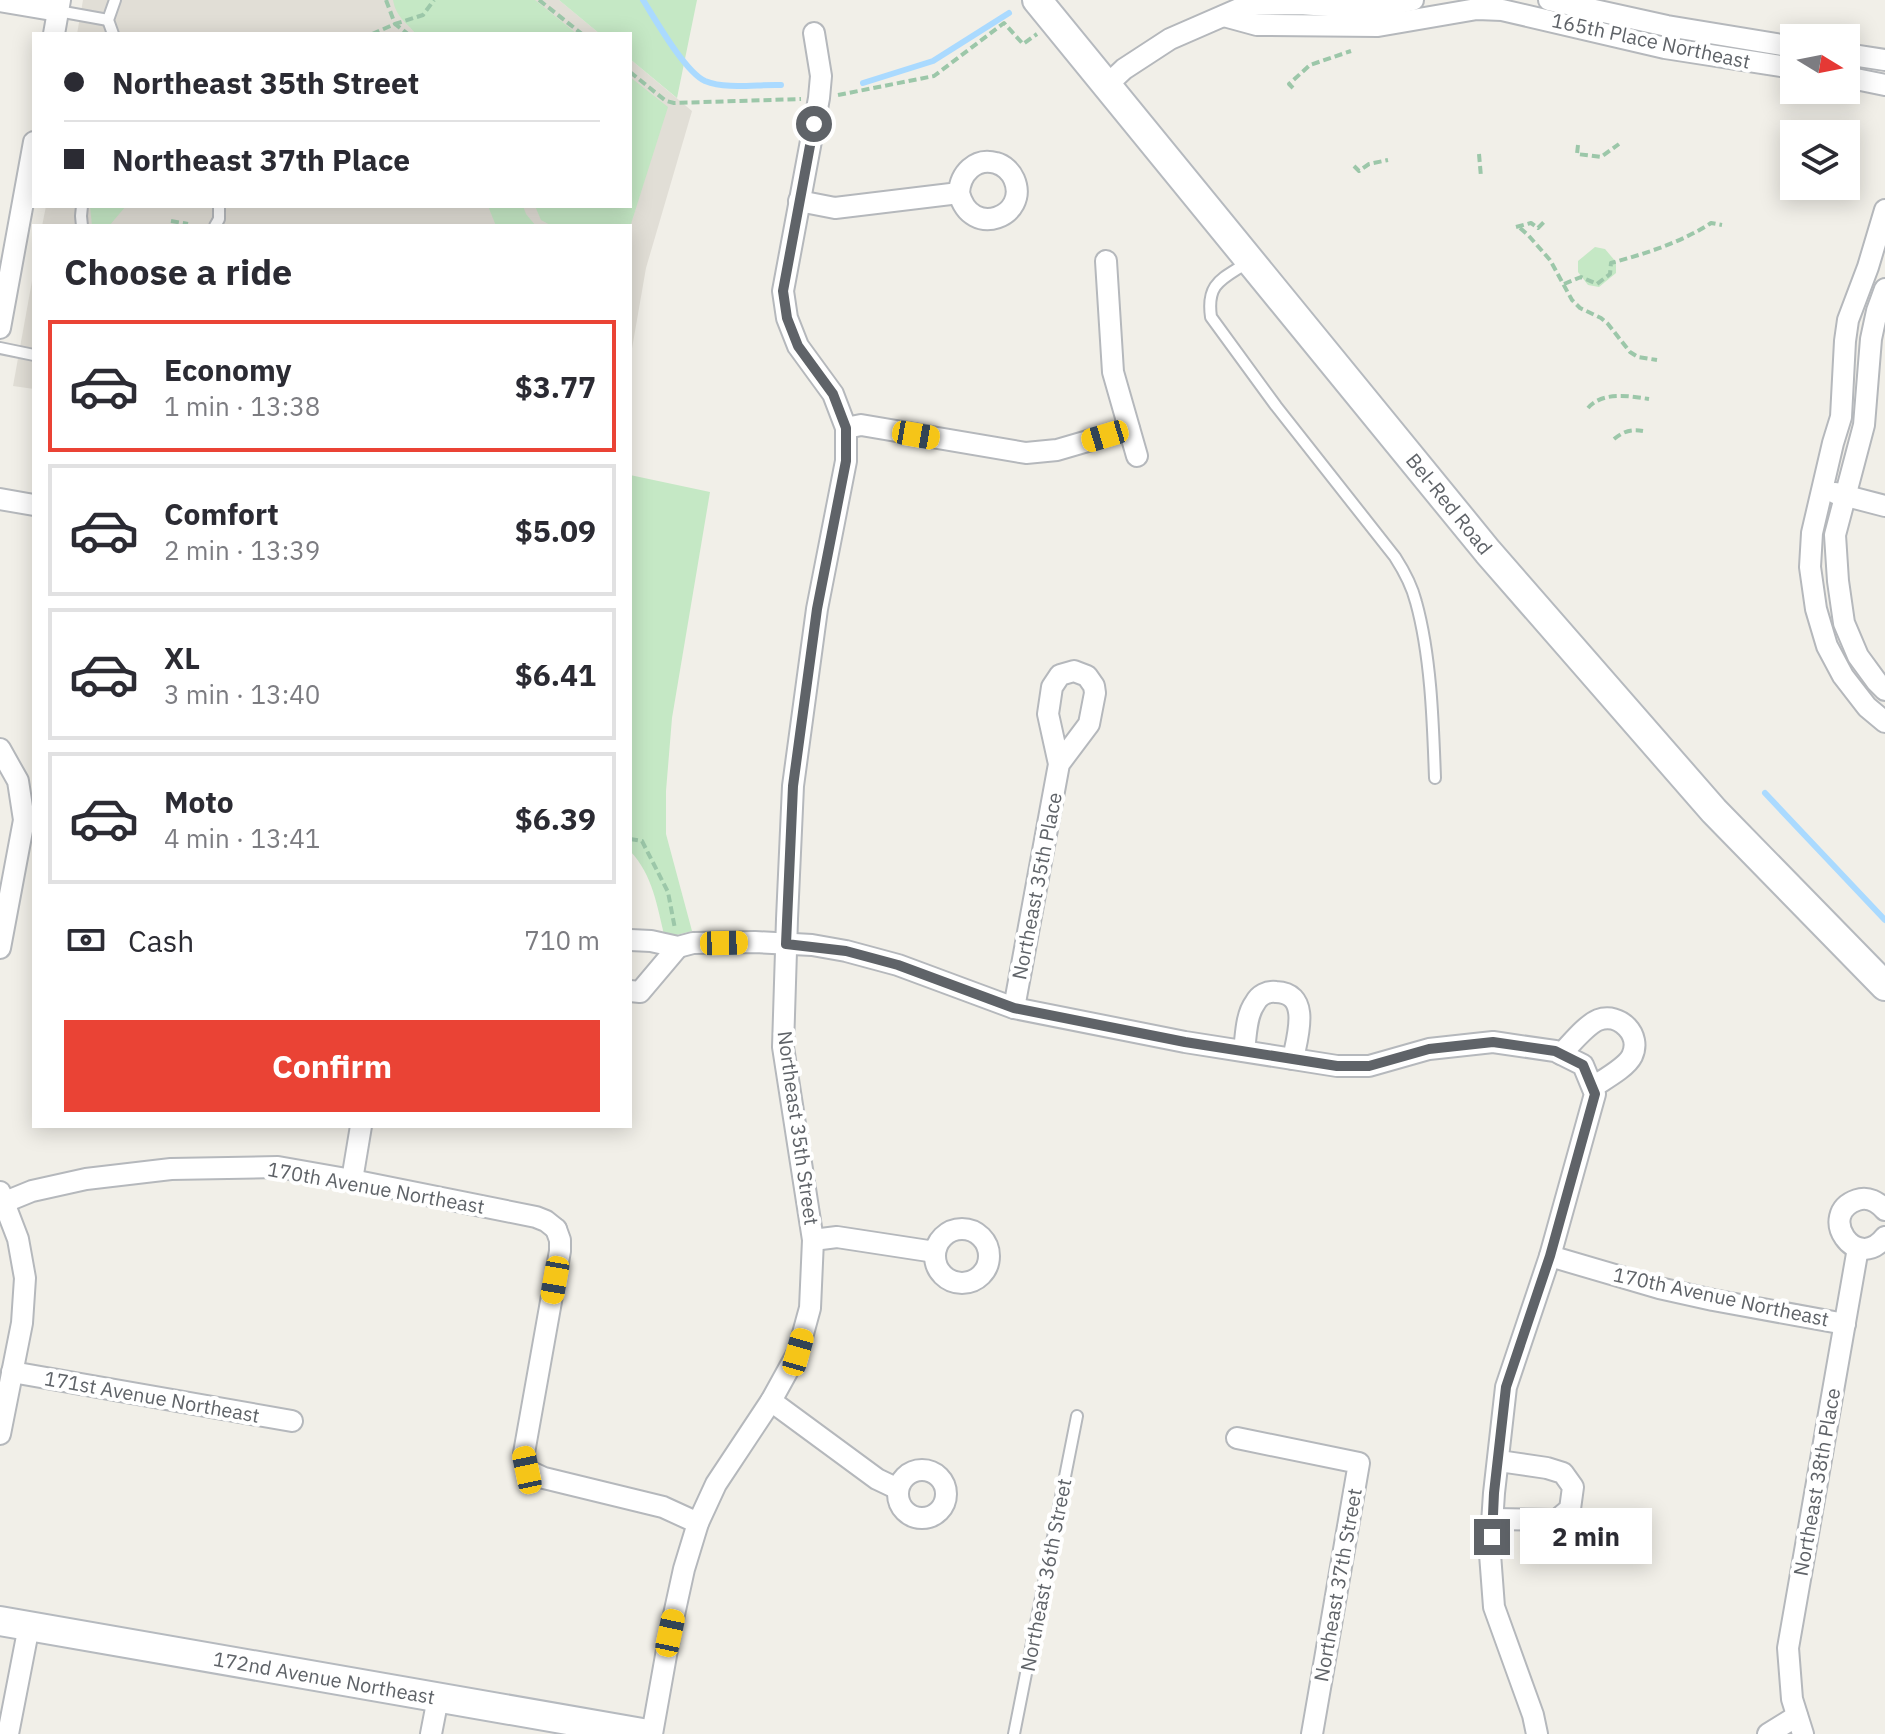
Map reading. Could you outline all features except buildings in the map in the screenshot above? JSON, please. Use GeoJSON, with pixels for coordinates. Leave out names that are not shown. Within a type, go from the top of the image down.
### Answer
{"type":"FeatureCollection","features":[{"type":"Feature","properties":{"kind":"main road","name":"Bel-Red Road"},"geometry":{"type":"LineString","coordinates":[[1045,10],[1488,552],[1714,811],[1885,986]]}},
{"type":"Feature","properties":{"kind":"main road","name":"172nd Avenue Northeast"},"geometry":{"type":"LineString","coordinates":[[0,1621],[650,1734]]}},
{"type":"Feature","properties":{"kind":"street","name":"165th Place Northeast"},"geometry":{"type":"LineString","coordinates":[[1375,17],[1413,0]]}},
{"type":"Feature","properties":{"kind":"street","name":"165th Place Northeast"},"geometry":{"type":"LineString","coordinates":[[1549,0],[1667,26],[1780,45]]}},
{"type":"Feature","properties":{"kind":"street"},"geometry":{"type":"LineString","coordinates":[[0,1],[59,5],[54,32]]}},
{"type":"Feature","properties":{"kind":"street","name":"165th Place Northeast"},"geometry":{"type":"LineString","coordinates":[[1107,85],[1124,69],[1170,39],[1248,5],[1300,4],[1375,17],[1476,4],[1665,48],[1780,66]]}},
{"type":"Feature","properties":{"kind":"street"},"geometry":{"type":"LineString","coordinates":[[1665,48],[1667,26]]}},
{"type":"Feature","properties":{"kind":"street","name":"Northeast 35th Street"},"geometry":{"type":"LineString","coordinates":[[650,1734],[675,1607],[698,1523],[716,1484],[771,1401],[798,1352],[810,1308],[813,1240],[783,1047],[786,944],[793,786],[817,609],[846,461],[846,428],[833,394],[798,346],[787,318],[783,291],[819,98],[821,76],[814,33]]}},
{"type":"Feature","properties":{"kind":"street"},"geometry":{"type":"LineString","coordinates":[[1860,56],[1885,60]]}},
{"type":"Feature","properties":{"kind":"street"},"geometry":{"type":"LineString","coordinates":[[1860,80],[1885,85]]}},
{"type":"Feature","properties":{"kind":"street"},"geometry":{"type":"LineString","coordinates":[[0,328],[32,153]]}},
{"type":"Feature","properties":{"kind":"street"},"geometry":{"type":"LineString","coordinates":[[799,201],[835,208],[959,193]]}},
{"type":"Feature","properties":{"kind":"street"},"geometry":{"type":"LineString","coordinates":[[1885,210],[1848,320],[1841,417],[1812,533],[1810,567],[1816,609],[1827,646],[1843,676],[1867,707],[1885,722]]}},
{"type":"Feature","properties":{"kind":"street"},"geometry":{"type":"LineString","coordinates":[[1106,261],[1113,372],[1137,456]]}},
{"type":"Feature","properties":{"kind":"street"},"geometry":{"type":"LineString","coordinates":[[1885,289],[1871,339],[1864,425],[1835,535],[1844,623],[1858,656],[1885,690]]}},
{"type":"Feature","properties":{"kind":"street"},"geometry":{"type":"LineString","coordinates":[[846,428],[861,425],[1026,453],[1057,450],[1129,429]]}},
{"type":"Feature","properties":{"kind":"street"},"geometry":{"type":"LineString","coordinates":[[1833,443],[1857,451]]}},
{"type":"Feature","properties":{"kind":"street"},"geometry":{"type":"LineString","coordinates":[[1822,491],[1885,506]]}},
{"type":"Feature","properties":{"kind":"street"},"geometry":{"type":"LineString","coordinates":[[0,499],[32,505]]}},
{"type":"Feature","properties":{"kind":"street"},"geometry":{"type":"LineString","coordinates":[[0,749],[26,777],[24,820],[0,948]]}},
{"type":"Feature","properties":{"kind":"street","name":"Northeast 35th Place"},"geometry":{"type":"LineString","coordinates":[[1014,1008],[1059,764]]}},
{"type":"Feature","properties":{"kind":"street"},"geometry":{"type":"LineString","coordinates":[[632,940],[678,947],[693,943],[755,942],[846,951],[898,965],[1014,1008],[1337,1066],[1369,1066],[1429,1049],[1493,1042],[1555,1051],[1583,1065],[1595,1094],[1550,1256],[1506,1387],[1490,1554],[1494,1607],[1537,1734]]}},
{"type":"Feature","properties":{"kind":"street"},"geometry":{"type":"LineString","coordinates":[[632,991],[640,992],[678,947]]}},
{"type":"Feature","properties":{"kind":"street"},"geometry":{"type":"LineString","coordinates":[[1244,1051],[1257,999],[1263,994],[1279,992],[1293,998],[1300,1012],[1293,1059]]}},
{"type":"Feature","properties":{"kind":"street"},"geometry":{"type":"LineString","coordinates":[[1561,1054],[1599,1020],[1615,1019],[1629,1028],[1634,1042],[1632,1057],[1593,1087]]}},
{"type":"Feature","properties":{"kind":"street"},"geometry":{"type":"LineString","coordinates":[[352,1180],[361,1128]]}},
{"type":"Feature","properties":{"kind":"street","name":"170th Avenue Northeast"},"geometry":{"type":"LineString","coordinates":[[2,1197],[86,1179],[171,1169],[278,1167],[562,1223],[560,1251],[524,1453],[527,1470],[544,1478],[663,1507],[698,1523]]}},
{"type":"Feature","properties":{"kind":"street"},"geometry":{"type":"LineString","coordinates":[[0,1434],[22,1323],[25,1278],[18,1239],[2,1197]]}},
{"type":"Feature","properties":{"kind":"street"},"geometry":{"type":"LineString","coordinates":[[1885,1210],[1880,1204],[1864,1199],[1855,1200],[1842,1212],[1840,1220],[1843,1237],[1858,1248],[1874,1247],[1885,1237]]}},
{"type":"Feature","properties":{"kind":"street"},"geometry":{"type":"LineString","coordinates":[[813,1240],[837,1237],[935,1252]]}},
{"type":"Feature","properties":{"kind":"street","name":"Northeast 38th Place"},"geometry":{"type":"LineString","coordinates":[[1768,1734],[1800,1725],[1792,1699],[1788,1648],[1858,1248]]}},
{"type":"Feature","properties":{"kind":"street","name":"170th Avenue Northeast"},"geometry":{"type":"LineString","coordinates":[[1550,1256],[1659,1288],[1845,1324]]}},
{"type":"Feature","properties":{"kind":"street","name":"171st Avenue Northeast"},"geometry":{"type":"LineString","coordinates":[[12,1372],[292,1421]]}},
{"type":"Feature","properties":{"kind":"street"},"geometry":{"type":"LineString","coordinates":[[771,1401],[877,1479],[898,1489]]}},
{"type":"Feature","properties":{"kind":"street","name":"Northeast 37th Street"},"geometry":{"type":"LineString","coordinates":[[1237,1438],[1359,1463],[1312,1734]]}},
{"type":"Feature","properties":{"kind":"street"},"geometry":{"type":"LineString","coordinates":[[1493,1519],[1557,1520],[1570,1509],[1573,1487],[1563,1473],[1499,1461]]}},
{"type":"Feature","properties":{"kind":"street"},"geometry":{"type":"LineString","coordinates":[[8,1734],[29,1626]]}},
{"type":"Feature","properties":{"kind":"street"},"geometry":{"type":"LineString","coordinates":[[431,1734],[438,1698]]}},
{"type":"Feature","properties":{"kind":"lane"},"geometry":{"type":"LineString","coordinates":[[112,32],[108,20],[115,0]]}},
{"type":"Feature","properties":{"kind":"lane"},"geometry":{"type":"LineString","coordinates":[[59,5],[108,20]]}},
{"type":"Feature","properties":{"kind":"lane"},"geometry":{"type":"LineString","coordinates":[[1250,261],[1216,283],[1208,299],[1211,317],[1276,406],[1395,557],[1409,581],[1417,603],[1425,651],[1435,778]]}},
{"type":"Feature","properties":{"kind":"lane"},"geometry":{"type":"LineString","coordinates":[[0,348],[32,355]]}},
{"type":"Feature","properties":{"kind":"lane","name":"Northeast 36th Street"},"geometry":{"type":"LineString","coordinates":[[1014,1734],[1077,1416]]}},
{"type":"Feature","properties":{"kind":"path"},"geometry":{"type":"LineString","coordinates":[[386,0],[395,24],[405,32]]}},
{"type":"Feature","properties":{"kind":"path"},"geometry":{"type":"LineString","coordinates":[[377,32],[423,15],[434,0]]}},
{"type":"Feature","properties":{"kind":"path"},"geometry":{"type":"LineString","coordinates":[[539,0],[579,32]]}},
{"type":"Feature","properties":{"kind":"path"},"geometry":{"type":"LineString","coordinates":[[632,74],[666,101],[674,103],[819,98],[934,76],[1004,23],[1023,44],[1045,10]]}},
{"type":"Feature","properties":{"kind":"path"},"geometry":{"type":"LineString","coordinates":[[1293,88],[1289,84],[1310,65],[1351,51]]}},
{"type":"Feature","properties":{"kind":"path"},"geometry":{"type":"LineString","coordinates":[[1578,145],[1577,154],[1601,157],[1619,144]]}},
{"type":"Feature","properties":{"kind":"path"},"geometry":{"type":"LineString","coordinates":[[1479,154],[1481,177]]}},
{"type":"Feature","properties":{"kind":"path"},"geometry":{"type":"LineString","coordinates":[[1354,166],[1359,171],[1369,164],[1388,160]]}},
{"type":"Feature","properties":{"kind":"path"},"geometry":{"type":"LineString","coordinates":[[171,221],[188,224]]}},
{"type":"Feature","properties":{"kind":"path"},"geometry":{"type":"LineString","coordinates":[[1545,221],[1538,228],[1531,223],[1518,227],[1550,260],[1572,300],[1608,324],[1630,352],[1638,357],[1657,360]]}},
{"type":"Feature","properties":{"kind":"path"},"geometry":{"type":"LineString","coordinates":[[1564,284],[1581,277],[1597,284],[1610,274],[1611,263],[1660,248],[1690,236],[1711,223],[1722,225]]}},
{"type":"Feature","properties":{"kind":"path"},"geometry":{"type":"LineString","coordinates":[[1588,408],[1594,401],[1608,396],[1649,399]]}},
{"type":"Feature","properties":{"kind":"path"},"geometry":{"type":"LineString","coordinates":[[1614,439],[1632,429],[1643,431]]}},
{"type":"Feature","properties":{"kind":"path"},"geometry":{"type":"LineString","coordinates":[[632,839],[642,841],[668,892],[678,947]]}},
{"type":"Feature","properties":{"kind":"shaded area"},"geometry":{"type":"Polygon","coordinates":[[[83,0],[559,0],[598,32],[77,32],[83,0]]]}},
{"type":"Feature","properties":{"kind":"shaded area"},"geometry":{"type":"Polygon","coordinates":[[[632,61],[692,111],[646,268],[632,348],[632,224],[42,224],[46,208],[632,208],[632,61]]]}},
{"type":"Feature","properties":{"kind":"shaded area"},"geometry":{"type":"Polygon","coordinates":[[[32,281],[32,389],[13,386],[32,281]]]}},
{"type":"Feature","properties":{"kind":"green space"},"geometry":{"type":"Polygon","coordinates":[[[393,0],[535,0],[575,32],[414,32],[394,6],[393,0]]]}},
{"type":"Feature","properties":{"kind":"green space"},"geometry":{"type":"Polygon","coordinates":[[[559,0],[697,0],[677,98],[632,61],[632,32],[598,32],[559,0]]]}},
{"type":"Feature","properties":{"kind":"green space"},"geometry":{"type":"Polygon","coordinates":[[[632,79],[668,107],[631,224],[548,224],[541,220],[536,208],[632,208],[632,79]]]}},
{"type":"Feature","properties":{"kind":"green space"},"geometry":{"type":"Polygon","coordinates":[[[90,208],[124,208],[111,224],[92,224],[90,208]]]}},
{"type":"Feature","properties":{"kind":"green space"},"geometry":{"type":"Polygon","coordinates":[[[489,208],[524,208],[534,224],[495,224],[489,208]]]}},
{"type":"Feature","properties":{"kind":"green space"},"geometry":{"type":"Polygon","coordinates":[[[1595,247],[1605,249],[1616,262],[1616,273],[1599,287],[1588,285],[1578,272],[1578,261],[1595,247]]]}},
{"type":"Feature","properties":{"kind":"green space"},"geometry":{"type":"Polygon","coordinates":[[[632,475],[710,492],[672,718],[666,791],[666,834],[692,931],[665,938],[649,881],[632,853],[632,475]]]}},
{"type":"Feature","properties":{"kind":"waterway"},"geometry":{"type":"LineString","coordinates":[[643,0],[680,56],[705,81],[733,86],[781,85]]}},
{"type":"Feature","properties":{"kind":"waterway"},"geometry":{"type":"LineString","coordinates":[[863,83],[933,61],[1009,13]]}},
{"type":"Feature","properties":{"kind":"waterway"},"geometry":{"type":"LineString","coordinates":[[1765,793],[1885,920]]}},
{"type":"Feature","properties":{"kind":"route"},"geometry":{"type":"LineString","coordinates":[[814,124],[783,291],[787,318],[798,346],[833,394],[846,428],[846,461],[817,609],[793,786],[786,944],[846,951],[898,965],[1014,1008],[1185,1042],[1337,1066],[1369,1066],[1429,1049],[1493,1042],[1555,1051],[1583,1065],[1595,1094],[1550,1256],[1506,1387],[1492,1537]]}}]}
